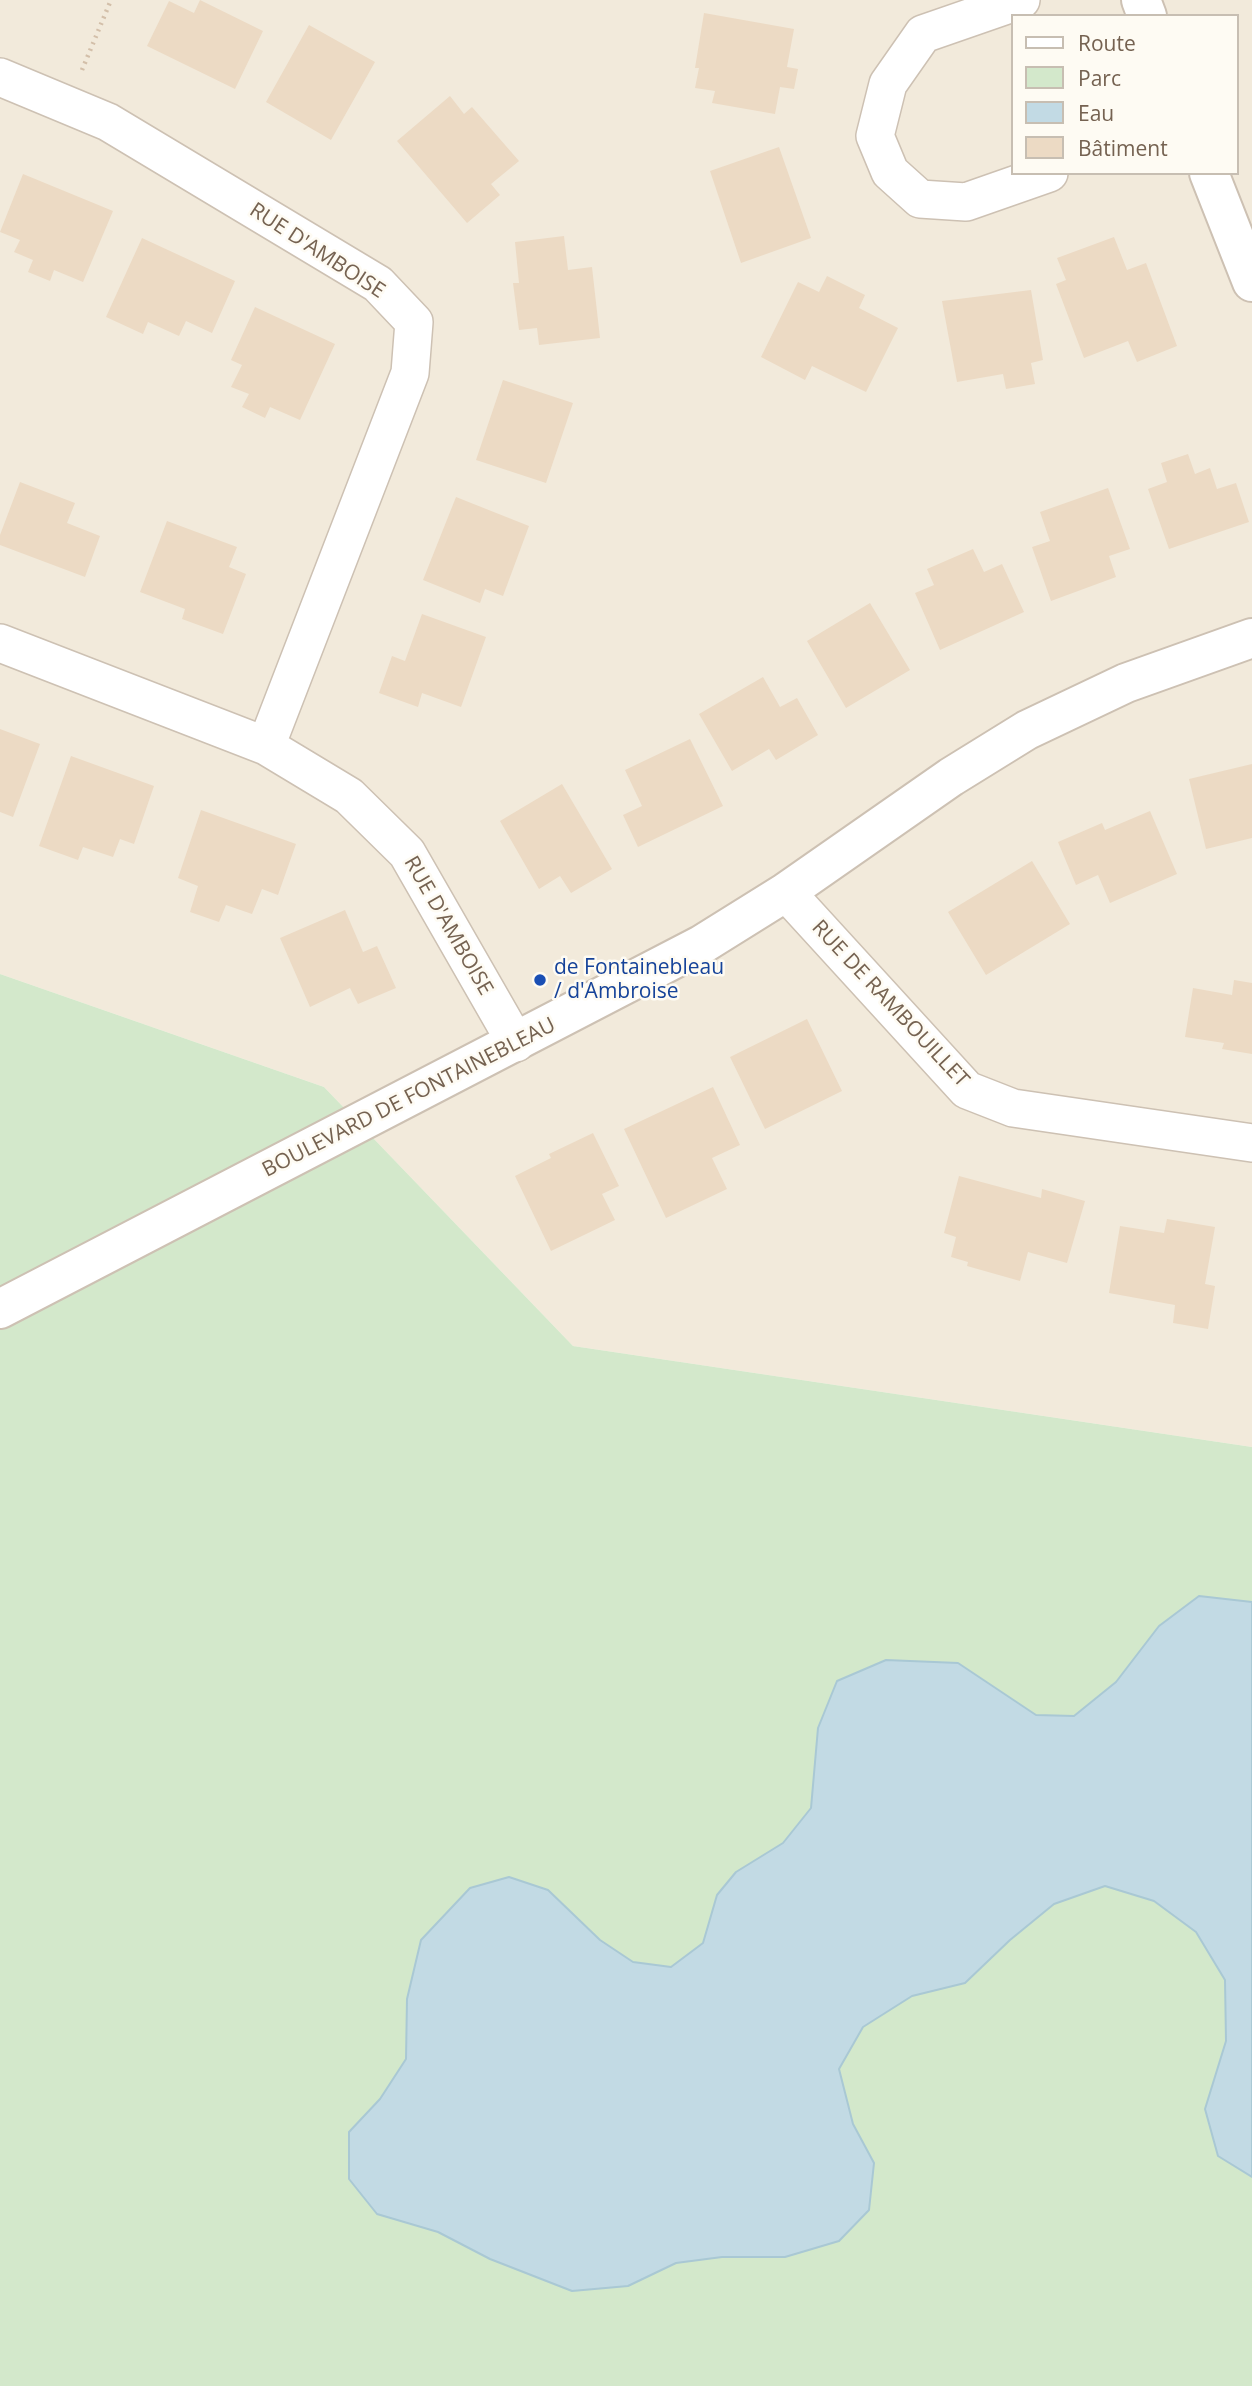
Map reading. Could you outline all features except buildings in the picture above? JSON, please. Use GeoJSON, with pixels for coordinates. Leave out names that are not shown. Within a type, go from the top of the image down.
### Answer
{"type":"FeatureCollection","features":[{"type":"Feature","properties":{"kind":"street"},"geometry":{"type":"LineString","coordinates":[[1021,0],[923,34],[888,84],[875,136],[890,173],[920,199],[966,202],[1043,175]]}},
{"type":"Feature","properties":{"kind":"street","name":"RUE D'AMBOISE"},"geometry":{"type":"LineString","coordinates":[[0,77],[108,122],[378,284],[414,322],[410,373],[266,746]]}},
{"type":"Feature","properties":{"kind":"street"},"geometry":{"type":"LineString","coordinates":[[1210,175],[1252,282]]}},
{"type":"Feature","properties":{"kind":"street","name":"BOULEVARD DE FONTAINEBLEAU"},"geometry":{"type":"LineString","coordinates":[[0,1309],[701,945],[786,892],[951,777],[1027,730],[1126,683],[1252,638]]}},
{"type":"Feature","properties":{"kind":"street","name":"RUE D'AMBOISE"},"geometry":{"type":"LineString","coordinates":[[0,643],[266,746],[349,796],[407,853],[516,1043]]}},
{"type":"Feature","properties":{"kind":"street","name":"RUE DE RAMBOUILLET"},"geometry":{"type":"LineString","coordinates":[[786,892],[967,1090],[1013,1108],[1252,1143]]}},
{"type":"Feature","properties":{"kind":"path"},"geometry":{"type":"LineString","coordinates":[[68,105],[111,0]]}},
{"type":"Feature","properties":{"kind":"shaded area"},"geometry":{"type":"Polygon","coordinates":[[[0,0],[1252,0],[1252,1447],[573,1346],[324,1087],[0,974],[0,0]]]}},
{"type":"Feature","properties":{"kind":"green space"},"geometry":{"type":"Polygon","coordinates":[[[0,974],[324,1087],[573,1346],[1252,1447],[1252,2386],[0,2386],[0,974]]]}},
{"type":"Feature","properties":{"kind":"water"},"geometry":{"type":"Polygon","coordinates":[[[1199,1596],[1252,1602],[1252,2177],[1218,2156],[1205,2109],[1226,2041],[1225,1980],[1196,1932],[1154,1901],[1105,1886],[1054,1904],[1010,1940],[965,1983],[912,1996],[863,2027],[839,2069],[853,2124],[874,2163],[869,2210],[839,2241],[785,2257],[722,2257],[676,2263],[628,2286],[572,2291],[490,2259],[438,2232],[377,2214],[349,2179],[349,2132],[380,2099],[406,2059],[407,1999],[421,1940],[470,1888],[509,1877],[548,1890],[600,1940],[633,1962],[671,1967],[703,1943],[717,1895],[736,1872],[783,1843],[811,1808],[818,1728],[837,1681],[886,1660],[958,1663],[1036,1715],[1074,1716],[1116,1682],[1159,1626],[1199,1596]]]}},
{"type":"Feature","properties":{"kind":"place","name":"de Fontainebleau / d'Ambroise"},"geometry":{"type":"Point","coordinates":[540,980]}}]}
